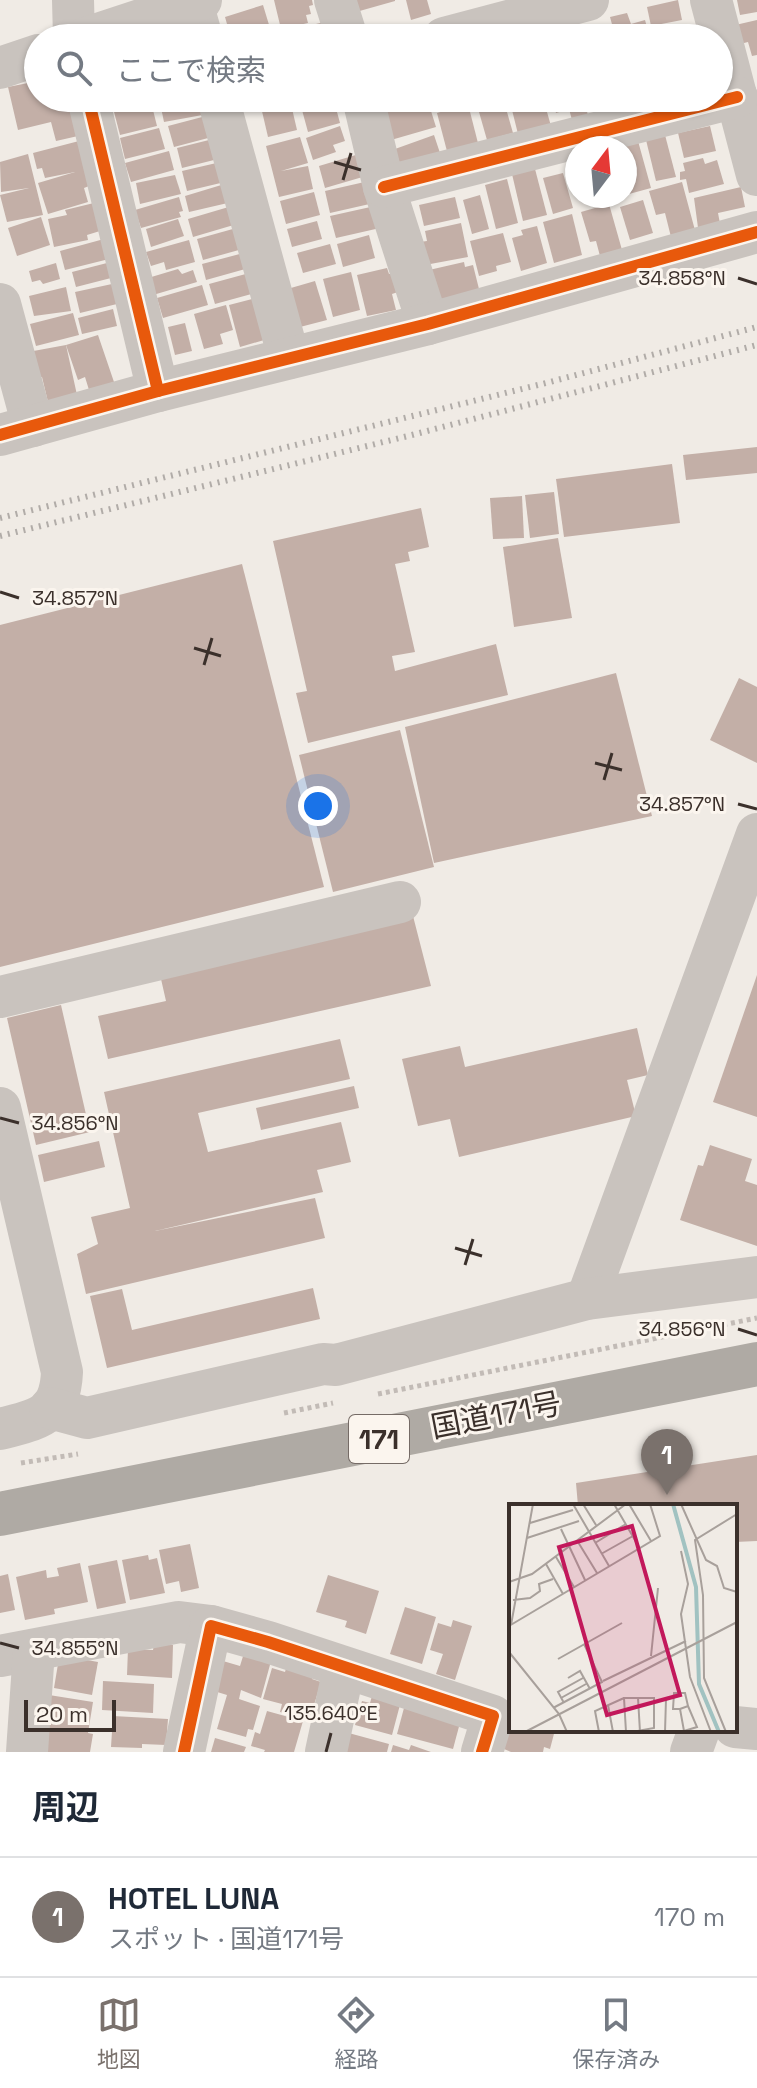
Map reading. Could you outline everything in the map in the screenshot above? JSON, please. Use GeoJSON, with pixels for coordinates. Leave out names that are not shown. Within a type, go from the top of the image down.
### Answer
{"type":"FeatureCollection","features":[{"type":"Feature","properties":{"kind":"highway","name":"国道171号"},"geometry":{"type":"LineString","coordinates":[[0,1514],[757,1364]]}},
{"type":"Feature","properties":{"kind":"street"},"geometry":{"type":"LineString","coordinates":[[73,0],[74,24]]}},
{"type":"Feature","properties":{"kind":"street"},"geometry":{"type":"LineString","coordinates":[[335,0],[343,24]]}},
{"type":"Feature","properties":{"kind":"street"},"geometry":{"type":"LineString","coordinates":[[497,24],[588,0]]}},
{"type":"Feature","properties":{"kind":"street"},"geometry":{"type":"LineString","coordinates":[[711,0],[717,24]]}},
{"type":"Feature","properties":{"kind":"street"},"geometry":{"type":"LineString","coordinates":[[151,24],[198,14]]}},
{"type":"Feature","properties":{"kind":"street"},"geometry":{"type":"LineString","coordinates":[[0,68],[24,60]]}},
{"type":"Feature","properties":{"kind":"street"},"geometry":{"type":"LineString","coordinates":[[733,82],[757,175]]}},
{"type":"Feature","properties":{"kind":"street"},"geometry":{"type":"LineString","coordinates":[[733,98],[737,97]]}},
{"type":"Feature","properties":{"kind":"street"},"geometry":{"type":"LineString","coordinates":[[91,112],[158,391]]}},
{"type":"Feature","properties":{"kind":"street"},"geometry":{"type":"LineString","coordinates":[[222,112],[289,358]]}},
{"type":"Feature","properties":{"kind":"street"},"geometry":{"type":"LineString","coordinates":[[366,112],[384,187],[428,324]]}},
{"type":"Feature","properties":{"kind":"street"},"geometry":{"type":"LineString","coordinates":[[384,187],[678,112]]}},
{"type":"Feature","properties":{"kind":"street"},"geometry":{"type":"LineString","coordinates":[[0,304],[17,430],[158,391],[428,324],[757,232]]}},
{"type":"Feature","properties":{"kind":"street"},"geometry":{"type":"LineString","coordinates":[[587,1299],[757,834]]}},
{"type":"Feature","properties":{"kind":"street"},"geometry":{"type":"LineString","coordinates":[[0,997],[400,902]]}},
{"type":"Feature","properties":{"kind":"street"},"geometry":{"type":"LineString","coordinates":[[0,1108],[62,1372],[61,1388],[50,1408],[39,1419],[0,1429]]}},
{"type":"Feature","properties":{"kind":"street"},"geometry":{"type":"LineString","coordinates":[[50,1408],[87,1418],[323,1364],[336,1365],[587,1299],[757,1277]]}},
{"type":"Feature","properties":{"kind":"street"},"geometry":{"type":"LineString","coordinates":[[27,1752],[17,1653],[179,1622],[211,1626],[493,1716],[482,1752]]}},
{"type":"Feature","properties":{"kind":"street"},"geometry":{"type":"LineString","coordinates":[[184,1752],[211,1626]]}},
{"type":"Feature","properties":{"kind":"street"},"geometry":{"type":"LineString","coordinates":[[326,1752],[344,1668]]}},
{"type":"Feature","properties":{"kind":"street"},"geometry":{"type":"LineString","coordinates":[[737,1727],[757,1729]]}},
{"type":"Feature","properties":{"kind":"street"},"geometry":{"type":"LineString","coordinates":[[691,1752],[698,1732]]}},
{"type":"Feature","properties":{"kind":"building"},"geometry":{"type":"Polygon","coordinates":[[[274,0],[312,0],[313,5],[309,6],[311,14],[306,15],[308,23],[280,24],[274,0]]]}},
{"type":"Feature","properties":{"kind":"building"},"geometry":{"type":"Polygon","coordinates":[[[352,0],[395,0],[395,1],[356,12],[352,0]]]}},
{"type":"Feature","properties":{"kind":"building"},"geometry":{"type":"Polygon","coordinates":[[[406,0],[427,0],[431,14],[411,20],[406,0]]]}},
{"type":"Feature","properties":{"kind":"building"},"geometry":{"type":"Polygon","coordinates":[[[678,0],[682,20],[651,24],[647,7],[678,0]]]}},
{"type":"Feature","properties":{"kind":"building"},"geometry":{"type":"Polygon","coordinates":[[[737,0],[757,0],[757,12],[740,15],[737,0]]]}},
{"type":"Feature","properties":{"kind":"building"},"geometry":{"type":"Polygon","coordinates":[[[263,5],[269,24],[227,24],[225,17],[263,5]]]}},
{"type":"Feature","properties":{"kind":"building"},"geometry":{"type":"Polygon","coordinates":[[[627,13],[631,24],[612,24],[610,17],[627,13]]]}},
{"type":"Feature","properties":{"kind":"building"},"geometry":{"type":"Polygon","coordinates":[[[757,20],[757,55],[752,56],[748,42],[736,45],[733,26],[757,20]]]}},
{"type":"Feature","properties":{"kind":"building"},"geometry":{"type":"Polygon","coordinates":[[[24,84],[24,112],[72,112],[78,136],[56,141],[51,122],[18,130],[8,87],[24,84]]]}},
{"type":"Feature","properties":{"kind":"building"},"geometry":{"type":"Polygon","coordinates":[[[114,112],[154,112],[157,126],[120,135],[114,112]]]}},
{"type":"Feature","properties":{"kind":"building"},"geometry":{"type":"Polygon","coordinates":[[[162,112],[208,114],[164,122],[162,112]]]}},
{"type":"Feature","properties":{"kind":"building"},"geometry":{"type":"Polygon","coordinates":[[[262,112],[293,112],[297,130],[268,137],[262,112]]]}},
{"type":"Feature","properties":{"kind":"building"},"geometry":{"type":"Polygon","coordinates":[[[303,112],[337,112],[340,123],[308,132],[303,112]]]}},
{"type":"Feature","properties":{"kind":"building"},"geometry":{"type":"Polygon","coordinates":[[[383,112],[431,112],[436,127],[391,140],[383,112]]]}},
{"type":"Feature","properties":{"kind":"building"},"geometry":{"type":"Polygon","coordinates":[[[470,112],[479,147],[448,155],[437,113],[470,112]]]}},
{"type":"Feature","properties":{"kind":"building"},"geometry":{"type":"Polygon","coordinates":[[[479,112],[507,112],[513,133],[487,140],[479,112]]]}},
{"type":"Feature","properties":{"kind":"building"},"geometry":{"type":"Polygon","coordinates":[[[512,112],[547,112],[551,126],[518,134],[512,112]]]}},
{"type":"Feature","properties":{"kind":"building"},"geometry":{"type":"Polygon","coordinates":[[[570,112],[587,112],[588,115],[572,120],[570,112]]]}},
{"type":"Feature","properties":{"kind":"building"},"geometry":{"type":"Polygon","coordinates":[[[206,116],[212,137],[174,147],[168,126],[206,116]]]}},
{"type":"Feature","properties":{"kind":"building"},"geometry":{"type":"Polygon","coordinates":[[[340,126],[345,141],[333,145],[336,152],[313,160],[306,138],[340,126]]]}},
{"type":"Feature","properties":{"kind":"building"},"geometry":{"type":"Polygon","coordinates":[[[710,126],[716,151],[684,158],[678,133],[710,126]]]}},
{"type":"Feature","properties":{"kind":"building"},"geometry":{"type":"Polygon","coordinates":[[[159,128],[165,149],[125,159],[120,138],[159,128]]]}},
{"type":"Feature","properties":{"kind":"building"},"geometry":{"type":"Polygon","coordinates":[[[434,135],[442,159],[403,173],[395,149],[434,135]]]}},
{"type":"Feature","properties":{"kind":"building"},"geometry":{"type":"Polygon","coordinates":[[[665,135],[676,177],[656,181],[646,140],[665,135]]]}},
{"type":"Feature","properties":{"kind":"building"},"geometry":{"type":"Polygon","coordinates":[[[221,137],[226,157],[182,168],[177,148],[221,137]]]}},
{"type":"Feature","properties":{"kind":"building"},"geometry":{"type":"Polygon","coordinates":[[[300,137],[308,163],[281,171],[308,166],[313,189],[279,197],[266,146],[300,137]]]}},
{"type":"Feature","properties":{"kind":"building"},"geometry":{"type":"Polygon","coordinates":[[[79,141],[89,186],[84,188],[88,202],[48,214],[38,183],[75,172],[45,178],[42,168],[37,169],[33,153],[79,141]]]}},
{"type":"Feature","properties":{"kind":"building"},"geometry":{"type":"Polygon","coordinates":[[[637,141],[651,188],[637,192],[637,141]]]}},
{"type":"Feature","properties":{"kind":"building"},"geometry":{"type":"Polygon","coordinates":[[[169,151],[174,170],[131,182],[125,163],[169,151]]]}},
{"type":"Feature","properties":{"kind":"building"},"geometry":{"type":"Polygon","coordinates":[[[28,154],[43,215],[7,222],[0,195],[29,188],[1,192],[0,162],[28,154]]]}},
{"type":"Feature","properties":{"kind":"building"},"geometry":{"type":"Polygon","coordinates":[[[359,154],[366,176],[325,188],[319,166],[359,154]]]}},
{"type":"Feature","properties":{"kind":"building"},"geometry":{"type":"Polygon","coordinates":[[[703,158],[705,164],[717,160],[724,184],[689,193],[686,179],[680,180],[680,172],[685,171],[683,163],[703,158]]]}},
{"type":"Feature","properties":{"kind":"building"},"geometry":{"type":"Polygon","coordinates":[[[225,161],[229,181],[187,191],[182,171],[225,161]]]}},
{"type":"Feature","properties":{"kind":"building"},"geometry":{"type":"Polygon","coordinates":[[[535,169],[547,215],[523,221],[512,174],[535,169]]]}},
{"type":"Feature","properties":{"kind":"building"},"geometry":{"type":"Polygon","coordinates":[[[563,173],[565,208],[573,208],[553,214],[543,178],[563,173]]]}},
{"type":"Feature","properties":{"kind":"building"},"geometry":{"type":"Polygon","coordinates":[[[175,175],[181,194],[140,204],[136,183],[175,175]]]}},
{"type":"Feature","properties":{"kind":"building"},"geometry":{"type":"Polygon","coordinates":[[[507,179],[518,223],[496,229],[485,185],[507,179]]]}},
{"type":"Feature","properties":{"kind":"building"},"geometry":{"type":"Polygon","coordinates":[[[369,181],[374,203],[330,213],[325,191],[369,181]]]}},
{"type":"Feature","properties":{"kind":"building"},"geometry":{"type":"Polygon","coordinates":[[[682,182],[696,234],[672,241],[665,213],[656,215],[649,191],[682,182]]]}},
{"type":"Feature","properties":{"kind":"building"},"geometry":{"type":"Polygon","coordinates":[[[228,183],[232,202],[189,212],[185,196],[228,183]]]}},
{"type":"Feature","properties":{"kind":"building"},"geometry":{"type":"Polygon","coordinates":[[[741,187],[745,207],[718,213],[721,229],[699,235],[694,198],[741,187]]]}},
{"type":"Feature","properties":{"kind":"building"},"geometry":{"type":"Polygon","coordinates":[[[314,192],[320,215],[286,224],[280,201],[314,192]]]}},
{"type":"Feature","properties":{"kind":"building"},"geometry":{"type":"Polygon","coordinates":[[[480,195],[489,229],[472,234],[463,200],[480,195]]]}},
{"type":"Feature","properties":{"kind":"building"},"geometry":{"type":"Polygon","coordinates":[[[179,197],[183,211],[179,212],[181,217],[141,228],[135,210],[179,197]]]}},
{"type":"Feature","properties":{"kind":"building"},"geometry":{"type":"Polygon","coordinates":[[[455,197],[460,218],[424,226],[419,205],[455,197]]]}},
{"type":"Feature","properties":{"kind":"building"},"geometry":{"type":"Polygon","coordinates":[[[643,200],[653,233],[630,240],[620,208],[637,208],[637,202],[643,200]]]}},
{"type":"Feature","properties":{"kind":"building"},"geometry":{"type":"Polygon","coordinates":[[[94,203],[100,231],[87,235],[88,240],[54,247],[48,219],[67,215],[65,210],[94,203]]]}},
{"type":"Feature","properties":{"kind":"building"},"geometry":{"type":"Polygon","coordinates":[[[232,206],[237,224],[193,237],[188,219],[232,206]]]}},
{"type":"Feature","properties":{"kind":"building"},"geometry":{"type":"Polygon","coordinates":[[[375,206],[380,228],[336,238],[330,216],[375,206]]]}},
{"type":"Feature","properties":{"kind":"building"},"geometry":{"type":"Polygon","coordinates":[[[610,208],[622,250],[600,256],[596,241],[590,242],[581,212],[610,208]]]}},
{"type":"Feature","properties":{"kind":"building"},"geometry":{"type":"Polygon","coordinates":[[[572,214],[582,255],[554,263],[543,222],[572,214]]]}},
{"type":"Feature","properties":{"kind":"building"},"geometry":{"type":"Polygon","coordinates":[[[41,217],[50,245],[17,256],[8,228],[41,217]]]}},
{"type":"Feature","properties":{"kind":"building"},"geometry":{"type":"Polygon","coordinates":[[[178,219],[184,236],[151,247],[146,229],[178,219]]]}},
{"type":"Feature","properties":{"kind":"building"},"geometry":{"type":"Polygon","coordinates":[[[317,221],[322,239],[292,247],[287,229],[317,221]]]}},
{"type":"Feature","properties":{"kind":"building"},"geometry":{"type":"Polygon","coordinates":[[[461,223],[468,257],[425,265],[420,242],[427,241],[425,231],[461,223]]]}},
{"type":"Feature","properties":{"kind":"building"},"geometry":{"type":"Polygon","coordinates":[[[537,226],[547,263],[521,271],[512,238],[523,235],[521,230],[537,226]]]}},
{"type":"Feature","properties":{"kind":"building"},"geometry":{"type":"Polygon","coordinates":[[[240,227],[246,248],[203,260],[197,239],[240,227]]]}},
{"type":"Feature","properties":{"kind":"building"},"geometry":{"type":"Polygon","coordinates":[[[503,233],[511,262],[496,266],[497,271],[479,276],[470,241],[503,233]]]}},
{"type":"Feature","properties":{"kind":"building"},"geometry":{"type":"Polygon","coordinates":[[[369,235],[375,258],[343,267],[337,244],[369,235]]]}},
{"type":"Feature","properties":{"kind":"building"},"geometry":{"type":"Polygon","coordinates":[[[104,239],[109,259],[65,270],[60,251],[104,239]]]}},
{"type":"Feature","properties":{"kind":"building"},"geometry":{"type":"Polygon","coordinates":[[[189,240],[195,262],[166,270],[164,262],[151,266],[146,252],[189,240]]]}},
{"type":"Feature","properties":{"kind":"building"},"geometry":{"type":"Polygon","coordinates":[[[330,244],[336,264],[303,273],[297,253],[330,244]]]}},
{"type":"Feature","properties":{"kind":"building"},"geometry":{"type":"Polygon","coordinates":[[[251,251],[256,266],[206,280],[202,264],[251,251]]]}},
{"type":"Feature","properties":{"kind":"building"},"geometry":{"type":"Polygon","coordinates":[[[464,262],[465,267],[473,265],[480,293],[438,303],[429,270],[464,262]]]}},
{"type":"Feature","properties":{"kind":"building"},"geometry":{"type":"Polygon","coordinates":[[[56,263],[60,279],[43,284],[40,280],[32,282],[29,271],[56,263]]]}},
{"type":"Feature","properties":{"kind":"building"},"geometry":{"type":"Polygon","coordinates":[[[107,263],[111,278],[76,287],[72,272],[107,263]]]}},
{"type":"Feature","properties":{"kind":"building"},"geometry":{"type":"Polygon","coordinates":[[[387,268],[389,274],[394,273],[398,292],[392,294],[396,310],[367,316],[357,275],[387,268]]]}},
{"type":"Feature","properties":{"kind":"building"},"geometry":{"type":"Polygon","coordinates":[[[178,269],[182,274],[193,270],[197,282],[153,295],[148,278],[178,269]]]}},
{"type":"Feature","properties":{"kind":"building"},"geometry":{"type":"Polygon","coordinates":[[[253,272],[259,292],[215,304],[209,284],[253,272]]]}},
{"type":"Feature","properties":{"kind":"building"},"geometry":{"type":"Polygon","coordinates":[[[351,272],[360,310],[333,317],[323,279],[351,272]]]}},
{"type":"Feature","properties":{"kind":"building"},"geometry":{"type":"Polygon","coordinates":[[[315,281],[327,320],[300,327],[284,290],[315,281]]]}},
{"type":"Feature","properties":{"kind":"building"},"geometry":{"type":"Polygon","coordinates":[[[112,284],[117,304],[80,313],[75,292],[112,284]]]}},
{"type":"Feature","properties":{"kind":"building"},"geometry":{"type":"Polygon","coordinates":[[[202,285],[208,305],[163,318],[157,298],[202,285]]]}},
{"type":"Feature","properties":{"kind":"building"},"geometry":{"type":"Polygon","coordinates":[[[66,287],[71,311],[34,316],[29,296],[66,287]]]}},
{"type":"Feature","properties":{"kind":"building"},"geometry":{"type":"Polygon","coordinates":[[[260,297],[271,338],[240,347],[229,305],[260,297]]]}},
{"type":"Feature","properties":{"kind":"building"},"geometry":{"type":"Polygon","coordinates":[[[226,305],[233,330],[220,334],[223,344],[204,349],[194,314],[226,305]]]}},
{"type":"Feature","properties":{"kind":"building"},"geometry":{"type":"Polygon","coordinates":[[[113,309],[117,326],[82,334],[78,318],[113,309]]]}},
{"type":"Feature","properties":{"kind":"building"},"geometry":{"type":"Polygon","coordinates":[[[73,313],[79,335],[36,346],[30,324],[73,313]]]}},
{"type":"Feature","properties":{"kind":"building"},"geometry":{"type":"Polygon","coordinates":[[[185,323],[192,351],[175,355],[168,327],[185,323]]]}},
{"type":"Feature","properties":{"kind":"building"},"geometry":{"type":"Polygon","coordinates":[[[98,335],[114,382],[89,390],[85,377],[78,380],[66,345],[98,335]]]}},
{"type":"Feature","properties":{"kind":"building"},"geometry":{"type":"Polygon","coordinates":[[[66,345],[77,395],[48,402],[42,377],[34,379],[28,352],[66,345]]]}},
{"type":"Feature","properties":{"kind":"building"},"geometry":{"type":"Polygon","coordinates":[[[757,447],[757,473],[686,480],[683,455],[757,447]]]}},
{"type":"Feature","properties":{"kind":"building"},"geometry":{"type":"Polygon","coordinates":[[[672,464],[680,523],[564,537],[556,479],[672,464]]]}},
{"type":"Feature","properties":{"kind":"building"},"geometry":{"type":"Polygon","coordinates":[[[554,492],[559,534],[530,538],[525,495],[554,492]]]}},
{"type":"Feature","properties":{"kind":"building"},"geometry":{"type":"Polygon","coordinates":[[[522,496],[524,538],[493,539],[490,498],[522,496]]]}},
{"type":"Feature","properties":{"kind":"building"},"geometry":{"type":"Polygon","coordinates":[[[421,508],[429,547],[408,552],[410,561],[395,564],[415,652],[392,656],[395,671],[496,644],[508,695],[308,743],[296,693],[307,691],[273,541],[421,508]]]}},
{"type":"Feature","properties":{"kind":"building"},"geometry":{"type":"Polygon","coordinates":[[[558,538],[572,618],[514,627],[503,547],[558,538]]]}},
{"type":"Feature","properties":{"kind":"building"},"geometry":{"type":"Polygon","coordinates":[[[242,564],[324,887],[0,967],[0,625],[242,564]]]}},
{"type":"Feature","properties":{"kind":"building"},"geometry":{"type":"Polygon","coordinates":[[[616,673],[652,816],[434,863],[405,727],[616,673]]]}},
{"type":"Feature","properties":{"kind":"building"},"geometry":{"type":"Polygon","coordinates":[[[739,678],[757,687],[757,763],[710,740],[739,678]]]}},
{"type":"Feature","properties":{"kind":"building"},"geometry":{"type":"Polygon","coordinates":[[[400,730],[434,867],[333,892],[299,755],[400,730]]]}},
{"type":"Feature","properties":{"kind":"building"},"geometry":{"type":"Polygon","coordinates":[[[413,916],[431,986],[108,1059],[98,1016],[166,1001],[161,979],[413,916]]]}},
{"type":"Feature","properties":{"kind":"building"},"geometry":{"type":"Polygon","coordinates":[[[757,975],[757,1117],[713,1102],[757,975]]]}},
{"type":"Feature","properties":{"kind":"building"},"geometry":{"type":"Polygon","coordinates":[[[61,1005],[90,1132],[36,1145],[7,1018],[61,1005]]]}},
{"type":"Feature","properties":{"kind":"building"},"geometry":{"type":"Polygon","coordinates":[[[637,1028],[648,1075],[627,1080],[636,1116],[459,1157],[450,1119],[418,1126],[402,1059],[460,1046],[465,1067],[637,1028]]]}},
{"type":"Feature","properties":{"kind":"building"},"geometry":{"type":"Polygon","coordinates":[[[340,1039],[350,1079],[198,1113],[208,1152],[341,1122],[351,1162],[317,1170],[323,1192],[155,1231],[315,1198],[325,1238],[86,1294],[77,1254],[98,1244],[91,1217],[130,1208],[104,1092],[340,1039]]]}},
{"type":"Feature","properties":{"kind":"building"},"geometry":{"type":"Polygon","coordinates":[[[354,1086],[359,1108],[261,1130],[256,1108],[354,1086]]]}},
{"type":"Feature","properties":{"kind":"building"},"geometry":{"type":"Polygon","coordinates":[[[99,1141],[105,1167],[44,1182],[38,1155],[99,1141]]]}},
{"type":"Feature","properties":{"kind":"building"},"geometry":{"type":"Polygon","coordinates":[[[710,1145],[752,1159],[745,1181],[757,1185],[757,1246],[680,1220],[698,1165],[703,1166],[710,1145]]]}},
{"type":"Feature","properties":{"kind":"building"},"geometry":{"type":"Polygon","coordinates":[[[313,1288],[320,1319],[107,1368],[90,1296],[122,1289],[132,1330],[313,1288]]]}},
{"type":"Feature","properties":{"kind":"building"},"geometry":{"type":"Polygon","coordinates":[[[757,1455],[757,1541],[737,1542],[737,1504],[578,1504],[576,1483],[757,1455]]]}},
{"type":"Feature","properties":{"kind":"building"},"geometry":{"type":"Polygon","coordinates":[[[190,1544],[199,1588],[181,1592],[179,1581],[166,1584],[159,1550],[190,1544]]]}},
{"type":"Feature","properties":{"kind":"building"},"geometry":{"type":"Polygon","coordinates":[[[148,1555],[149,1560],[157,1558],[165,1593],[130,1600],[122,1560],[148,1555]]]}},
{"type":"Feature","properties":{"kind":"building"},"geometry":{"type":"Polygon","coordinates":[[[117,1560],[126,1603],[97,1609],[88,1566],[117,1560]]]}},
{"type":"Feature","properties":{"kind":"building"},"geometry":{"type":"Polygon","coordinates":[[[80,1563],[88,1602],[54,1609],[55,1614],[25,1620],[16,1577],[46,1570],[47,1578],[59,1576],[57,1568],[80,1563]]]}},
{"type":"Feature","properties":{"kind":"building"},"geometry":{"type":"Polygon","coordinates":[[[8,1574],[15,1610],[0,1613],[0,1576],[8,1574]]]}},
{"type":"Feature","properties":{"kind":"building"},"geometry":{"type":"Polygon","coordinates":[[[328,1575],[379,1591],[366,1634],[345,1627],[347,1621],[316,1612],[328,1575]]]}},
{"type":"Feature","properties":{"kind":"building"},"geometry":{"type":"Polygon","coordinates":[[[405,1607],[436,1617],[422,1664],[390,1654],[405,1607]]]}},
{"type":"Feature","properties":{"kind":"building"},"geometry":{"type":"Polygon","coordinates":[[[453,1620],[472,1626],[455,1680],[436,1674],[443,1654],[430,1650],[438,1623],[451,1627],[453,1620]]]}},
{"type":"Feature","properties":{"kind":"building"},"geometry":{"type":"Polygon","coordinates":[[[154,1644],[173,1645],[172,1678],[127,1675],[128,1649],[153,1650],[154,1644]]]}},
{"type":"Feature","properties":{"kind":"building"},"geometry":{"type":"Polygon","coordinates":[[[244,1653],[271,1661],[261,1698],[241,1690],[239,1699],[260,1706],[253,1730],[248,1729],[246,1737],[217,1729],[227,1695],[214,1691],[223,1661],[240,1666],[244,1653]]]}},
{"type":"Feature","properties":{"kind":"building"},"geometry":{"type":"Polygon","coordinates":[[[65,1656],[98,1662],[92,1695],[54,1688],[58,1664],[65,1656]]]}},
{"type":"Feature","properties":{"kind":"building"},"geometry":{"type":"Polygon","coordinates":[[[287,1665],[314,1673],[312,1679],[321,1682],[311,1715],[300,1712],[299,1717],[280,1712],[282,1704],[263,1699],[272,1668],[285,1672],[287,1665]]]}},
{"type":"Feature","properties":{"kind":"building"},"geometry":{"type":"Polygon","coordinates":[[[103,1681],[154,1684],[153,1713],[102,1710],[103,1681]]]}},
{"type":"Feature","properties":{"kind":"building"},"geometry":{"type":"Polygon","coordinates":[[[49,1695],[93,1702],[88,1733],[93,1734],[90,1752],[40,1752],[49,1695]]]}},
{"type":"Feature","properties":{"kind":"building"},"geometry":{"type":"Polygon","coordinates":[[[372,1696],[401,1701],[392,1735],[355,1725],[362,1701],[370,1703],[372,1696]]]}},
{"type":"Feature","properties":{"kind":"building"},"geometry":{"type":"Polygon","coordinates":[[[404,1708],[461,1719],[453,1749],[397,1734],[404,1708]]]}},
{"type":"Feature","properties":{"kind":"building"},"geometry":{"type":"Polygon","coordinates":[[[267,1711],[303,1721],[294,1752],[264,1752],[251,1746],[255,1732],[260,1734],[267,1711]]]}},
{"type":"Feature","properties":{"kind":"building"},"geometry":{"type":"Polygon","coordinates":[[[113,1716],[168,1719],[166,1745],[111,1747],[113,1716]]]}},
{"type":"Feature","properties":{"kind":"building"},"geometry":{"type":"Polygon","coordinates":[[[509,1725],[509,1732],[554,1732],[550,1749],[544,1747],[543,1752],[511,1752],[504,1749],[509,1725]]]}},
{"type":"Feature","properties":{"kind":"building"},"geometry":{"type":"Polygon","coordinates":[[[345,1732],[389,1744],[387,1752],[340,1752],[345,1732]]]}},
{"type":"Feature","properties":{"kind":"building"},"geometry":{"type":"Polygon","coordinates":[[[215,1738],[246,1747],[244,1752],[211,1752],[215,1738]]]}},
{"type":"Feature","properties":{"kind":"building"},"geometry":{"type":"Polygon","coordinates":[[[393,1745],[409,1750],[411,1745],[431,1752],[391,1752],[393,1745]]]}},
{"type":"Feature","properties":{"kind":"railway"},"geometry":{"type":"LineString","coordinates":[[0,518],[546,383],[757,327]]}},
{"type":"Feature","properties":{"kind":"railway"},"geometry":{"type":"LineString","coordinates":[[0,536],[408,436],[757,345]]}},
{"type":"Feature","properties":{"kind":"cycle path"},"geometry":{"type":"LineString","coordinates":[[733,98],[737,97]]}},
{"type":"Feature","properties":{"kind":"cycle path"},"geometry":{"type":"LineString","coordinates":[[91,112],[158,391]]}},
{"type":"Feature","properties":{"kind":"cycle path"},"geometry":{"type":"LineString","coordinates":[[384,187],[678,112]]}},
{"type":"Feature","properties":{"kind":"cycle path"},"geometry":{"type":"LineString","coordinates":[[0,435],[158,391],[428,324],[757,232]]}},
{"type":"Feature","properties":{"kind":"cycle path"},"geometry":{"type":"LineString","coordinates":[[184,1752],[211,1626],[493,1716],[482,1752]]}},
{"type":"Feature","properties":{"kind":"place","name":"HOTEL LUNA"},"geometry":{"type":"Point","coordinates":[667,1495]}}]}
